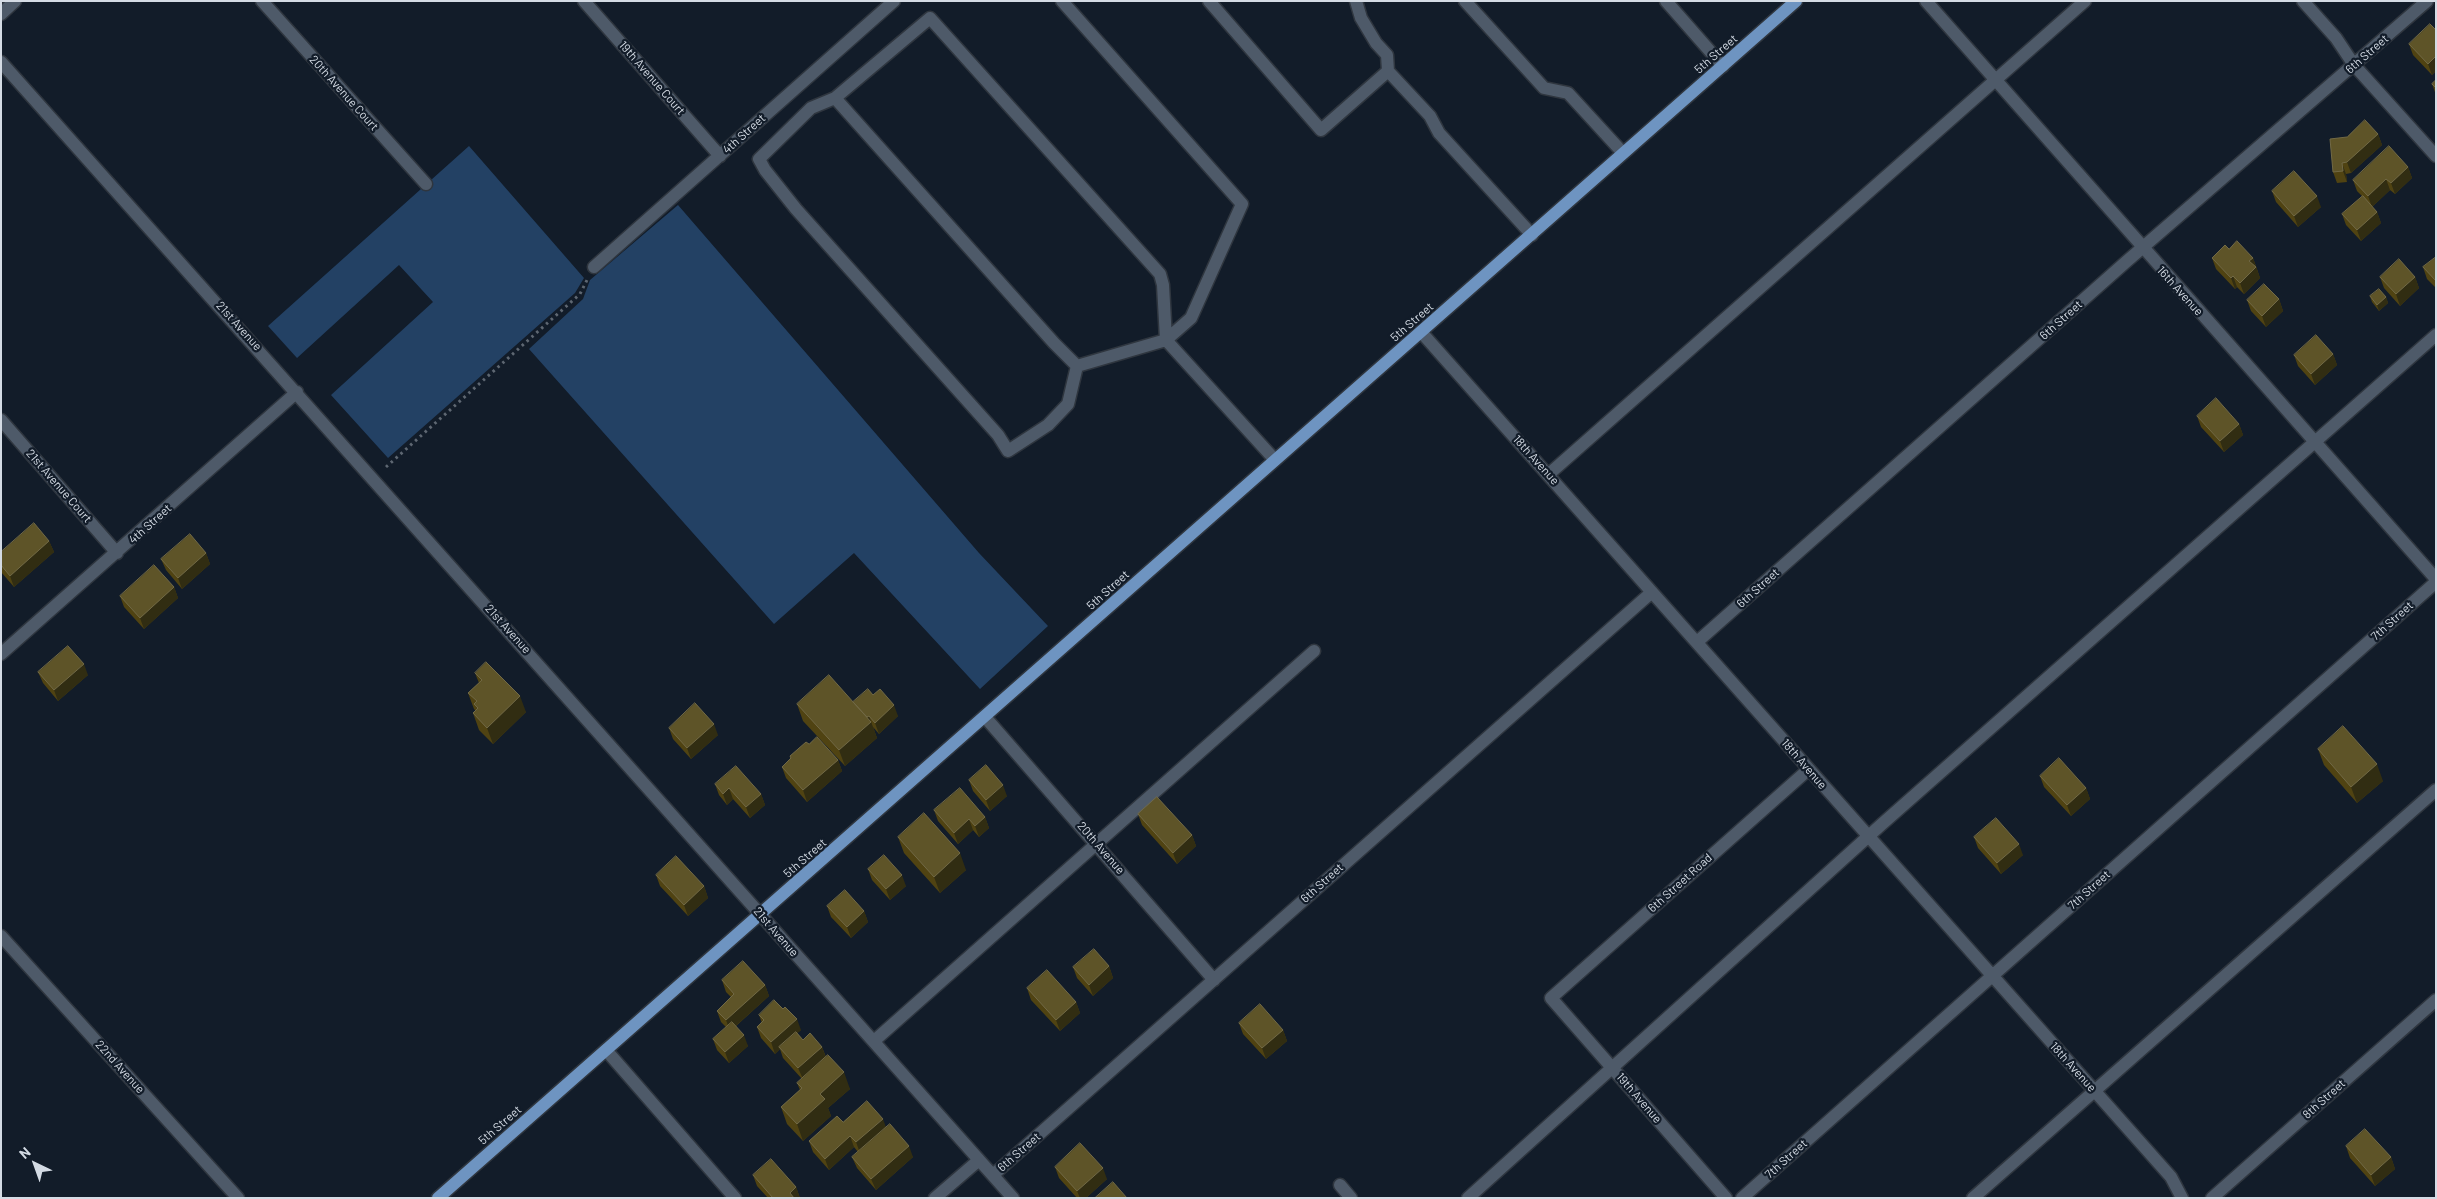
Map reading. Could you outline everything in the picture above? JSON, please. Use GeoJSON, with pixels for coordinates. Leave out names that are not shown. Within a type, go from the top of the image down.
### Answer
{"type":"FeatureCollection","features":[{"type":"Feature","properties":{"kind":"main road","name":"5th Street"},"geometry":{"type":"LineString","coordinates":[[438,1198],[986,717],[1796,1]]}},
{"type":"Feature","properties":{"kind":"street"},"geometry":{"type":"LineString","coordinates":[[1,14],[15,1]]}},
{"type":"Feature","properties":{"kind":"street","name":"20th Avenue Court"},"geometry":{"type":"LineString","coordinates":[[262,1],[426,184]]}},
{"type":"Feature","properties":{"kind":"street","name":"19th Avenue Court"},"geometry":{"type":"LineString","coordinates":[[584,1],[720,156]]}},
{"type":"Feature","properties":{"kind":"street"},"geometry":{"type":"LineString","coordinates":[[874,1],[883,11]]}},
{"type":"Feature","properties":{"kind":"street","name":"4th Street"},"geometry":{"type":"LineString","coordinates":[[594,267],[894,1]]}},
{"type":"Feature","properties":{"kind":"street"},"geometry":{"type":"LineString","coordinates":[[1062,1],[1242,204],[1191,318],[1166,340],[1076,366]]}},
{"type":"Feature","properties":{"kind":"street"},"geometry":{"type":"LineString","coordinates":[[1209,1],[1321,130],[1388,71]]}},
{"type":"Feature","properties":{"kind":"street"},"geometry":{"type":"LineString","coordinates":[[1356,1],[1361,18],[1376,43],[1387,55],[1388,71],[1430,116],[1439,133],[1532,235]]}},
{"type":"Feature","properties":{"kind":"street"},"geometry":{"type":"LineString","coordinates":[[1465,1],[1544,88],[1568,94],[1623,153]]}},
{"type":"Feature","properties":{"kind":"street"},"geometry":{"type":"LineString","coordinates":[[1666,1],[1723,66]]}},
{"type":"Feature","properties":{"kind":"street","name":"16th Avenue"},"geometry":{"type":"LineString","coordinates":[[1926,1],[2142,248],[2315,440],[2436,580]]}},
{"type":"Feature","properties":{"kind":"street"},"geometry":{"type":"LineString","coordinates":[[1548,474],[2085,1]]}},
{"type":"Feature","properties":{"kind":"street"},"geometry":{"type":"LineString","coordinates":[[2303,1],[2336,38],[2354,65],[2436,156]]}},
{"type":"Feature","properties":{"kind":"street","name":"6th Street"},"geometry":{"type":"LineString","coordinates":[[1697,642],[2142,248],[2427,1]]}},
{"type":"Feature","properties":{"kind":"street"},"geometry":{"type":"LineString","coordinates":[[1076,366],[1068,404],[1048,425],[1008,451],[998,435],[796,209],[765,170],[760,159],[811,108],[835,98],[930,18],[1160,274],[1163,285],[1166,340],[1275,460]]}},
{"type":"Feature","properties":{"kind":"street","name":"21st Avenue"},"geometry":{"type":"LineString","coordinates":[[1,62],[297,392],[1013,1198]]}},
{"type":"Feature","properties":{"kind":"street"},"geometry":{"type":"LineString","coordinates":[[835,98],[1076,366]]}},
{"type":"Feature","properties":{"kind":"street","name":"18th Avenue"},"geometry":{"type":"LineString","coordinates":[[1422,332],[2171,1177],[2182,1198]]}},
{"type":"Feature","properties":{"kind":"street"},"geometry":{"type":"LineString","coordinates":[[1468,1198],[1869,836],[2436,335]]}},
{"type":"Feature","properties":{"kind":"street","name":"4th Street"},"geometry":{"type":"LineString","coordinates":[[1,654],[297,392]]}},
{"type":"Feature","properties":{"kind":"street","name":"21st Avenue Court"},"geometry":{"type":"LineString","coordinates":[[1,420],[117,552]]}},
{"type":"Feature","properties":{"kind":"street","name":"7th Street"},"geometry":{"type":"LineString","coordinates":[[1742,1198],[2436,580]]}},
{"type":"Feature","properties":{"kind":"street","name":"6th Street"},"geometry":{"type":"LineString","coordinates":[[992,1175],[1652,592]]}},
{"type":"Feature","properties":{"kind":"street"},"geometry":{"type":"LineString","coordinates":[[874,1041],[1314,651]]}},
{"type":"Feature","properties":{"kind":"street","name":"20th Avenue"},"geometry":{"type":"LineString","coordinates":[[986,717],[1214,980]]}},
{"type":"Feature","properties":{"kind":"street","name":"6th Street Road"},"geometry":{"type":"LineString","coordinates":[[1552,998],[1809,769]]}},
{"type":"Feature","properties":{"kind":"street"},"geometry":{"type":"LineString","coordinates":[[1973,1198],[2436,790]]}},
{"type":"Feature","properties":{"kind":"street","name":"22nd Avenue"},"geometry":{"type":"LineString","coordinates":[[1,936],[238,1198]]}},
{"type":"Feature","properties":{"kind":"street","name":"19th Avenue"},"geometry":{"type":"LineString","coordinates":[[1552,998],[1726,1198]]}},
{"type":"Feature","properties":{"kind":"street","name":"8th Street"},"geometry":{"type":"LineString","coordinates":[[2212,1198],[2436,1000]]}},
{"type":"Feature","properties":{"kind":"street"},"geometry":{"type":"LineString","coordinates":[[606,1050],[735,1198]]}},
{"type":"Feature","properties":{"kind":"street","name":"6th Street"},"geometry":{"type":"LineString","coordinates":[[935,1198],[979,1160]]}},
{"type":"Feature","properties":{"kind":"street"},"geometry":{"type":"LineString","coordinates":[[1340,1185],[1351,1198]]}},
{"type":"Feature","properties":{"kind":"path"},"geometry":{"type":"LineString","coordinates":[[386,467],[580,294],[594,267]]}},
{"type":"Feature","properties":{"kind":"shaded area"},"geometry":{"type":"Polygon","coordinates":[[[469,146],[584,278],[575,293],[388,458],[331,395],[433,302],[399,265],[297,358],[268,326],[469,146]]]}},
{"type":"Feature","properties":{"kind":"shaded area"},"geometry":{"type":"Polygon","coordinates":[[[678,205],[979,553],[1048,626],[980,689],[854,553],[774,624],[529,349],[583,299],[590,280],[678,205]]]}},
{"type":"Feature","properties":{"kind":"building"},"geometry":{"type":"Polygon","coordinates":[[[2430,24],[2436,30],[2436,56],[2428,64],[2409,44],[2430,24]]]}},
{"type":"Feature","properties":{"kind":"building"},"geometry":{"type":"Polygon","coordinates":[[[2436,80],[2436,88],[2432,84],[2436,80]]]}},
{"type":"Feature","properties":{"kind":"building"},"geometry":{"type":"Polygon","coordinates":[[[2365,120],[2378,134],[2347,162],[2342,163],[2343,171],[2333,172],[2330,139],[2347,137],[2365,120]]]}},
{"type":"Feature","properties":{"kind":"building"},"geometry":{"type":"Polygon","coordinates":[[[2389,146],[2408,167],[2391,183],[2386,179],[2368,196],[2353,180],[2389,146]]]}},
{"type":"Feature","properties":{"kind":"building"},"geometry":{"type":"Polygon","coordinates":[[[2294,171],[2317,196],[2294,216],[2272,191],[2294,171]]]}},
{"type":"Feature","properties":{"kind":"building"},"geometry":{"type":"Polygon","coordinates":[[[2363,196],[2377,212],[2357,230],[2342,214],[2363,196]]]}},
{"type":"Feature","properties":{"kind":"building"},"geometry":{"type":"Polygon","coordinates":[[[2237,241],[2253,258],[2249,261],[2256,267],[2240,283],[2233,276],[2231,278],[2212,258],[2225,245],[2229,249],[2237,241]]]}},
{"type":"Feature","properties":{"kind":"building"},"geometry":{"type":"Polygon","coordinates":[[[2436,257],[2436,281],[2423,267],[2436,257]]]}},
{"type":"Feature","properties":{"kind":"building"},"geometry":{"type":"Polygon","coordinates":[[[2399,259],[2415,277],[2396,294],[2380,277],[2399,259]]]}},
{"type":"Feature","properties":{"kind":"building"},"geometry":{"type":"Polygon","coordinates":[[[2264,284],[2279,299],[2262,316],[2247,300],[2264,284]]]}},
{"type":"Feature","properties":{"kind":"building"},"geometry":{"type":"Polygon","coordinates":[[[2379,289],[2386,297],[2377,305],[2370,296],[2379,289]]]}},
{"type":"Feature","properties":{"kind":"building"},"geometry":{"type":"Polygon","coordinates":[[[2316,335],[2333,354],[2311,374],[2294,355],[2316,335]]]}},
{"type":"Feature","properties":{"kind":"building"},"geometry":{"type":"Polygon","coordinates":[[[2216,398],[2239,424],[2220,441],[2197,416],[2216,398]]]}},
{"type":"Feature","properties":{"kind":"building"},"geometry":{"type":"Polygon","coordinates":[[[34,523],[49,541],[10,576],[1,565],[1,552],[34,523]]]}},
{"type":"Feature","properties":{"kind":"building"},"geometry":{"type":"Polygon","coordinates":[[[190,534],[206,553],[178,578],[161,559],[190,534]]]}},
{"type":"Feature","properties":{"kind":"building"},"geometry":{"type":"Polygon","coordinates":[[[154,565],[174,587],[140,618],[120,596],[154,565]]]}},
{"type":"Feature","properties":{"kind":"building"},"geometry":{"type":"Polygon","coordinates":[[[68,646],[84,664],[54,690],[38,672],[68,646]]]}},
{"type":"Feature","properties":{"kind":"building"},"geometry":{"type":"Polygon","coordinates":[[[486,662],[520,696],[487,728],[473,713],[478,708],[474,704],[477,701],[468,693],[482,680],[475,673],[486,662]]]}},
{"type":"Feature","properties":{"kind":"building"},"geometry":{"type":"Polygon","coordinates":[[[829,675],[871,722],[839,750],[797,704],[829,675]]]}},
{"type":"Feature","properties":{"kind":"building"},"geometry":{"type":"Polygon","coordinates":[[[868,689],[873,695],[880,689],[894,705],[875,723],[853,702],[868,689]]]}},
{"type":"Feature","properties":{"kind":"building"},"geometry":{"type":"Polygon","coordinates":[[[695,703],[714,724],[687,748],[669,728],[695,703]]]}},
{"type":"Feature","properties":{"kind":"building"},"geometry":{"type":"Polygon","coordinates":[[[2343,726],[2377,764],[2351,787],[2318,749],[2343,726]]]}},
{"type":"Feature","properties":{"kind":"building"},"geometry":{"type":"Polygon","coordinates":[[[817,737],[838,760],[803,790],[782,767],[791,758],[790,756],[806,742],[809,744],[817,737]]]}},
{"type":"Feature","properties":{"kind":"building"},"geometry":{"type":"Polygon","coordinates":[[[2059,758],[2086,788],[2067,805],[2040,776],[2059,758]]]}},
{"type":"Feature","properties":{"kind":"building"},"geometry":{"type":"Polygon","coordinates":[[[986,765],[1003,785],[986,800],[969,780],[986,765]]]}},
{"type":"Feature","properties":{"kind":"building"},"geometry":{"type":"Polygon","coordinates":[[[736,766],[761,794],[746,807],[729,788],[723,794],[715,784],[736,766]]]}},
{"type":"Feature","properties":{"kind":"building"},"geometry":{"type":"Polygon","coordinates":[[[960,788],[985,817],[975,826],[969,819],[954,833],[934,810],[960,788]]]}},
{"type":"Feature","properties":{"kind":"building"},"geometry":{"type":"Polygon","coordinates":[[[1157,797],[1192,835],[1173,853],[1138,814],[1157,797]]]}},
{"type":"Feature","properties":{"kind":"building"},"geometry":{"type":"Polygon","coordinates":[[[924,813],[960,853],[934,877],[898,837],[924,813]]]}},
{"type":"Feature","properties":{"kind":"building"},"geometry":{"type":"Polygon","coordinates":[[[1996,818],[2019,844],[1997,863],[1974,837],[1996,818]]]}},
{"type":"Feature","properties":{"kind":"building"},"geometry":{"type":"Polygon","coordinates":[[[884,855],[902,875],[886,889],[868,869],[884,855]]]}},
{"type":"Feature","properties":{"kind":"building"},"geometry":{"type":"Polygon","coordinates":[[[676,856],[704,886],[684,905],[656,875],[676,856]]]}},
{"type":"Feature","properties":{"kind":"building"},"geometry":{"type":"Polygon","coordinates":[[[845,890],[864,911],[847,927],[827,906],[845,890]]]}},
{"type":"Feature","properties":{"kind":"building"},"geometry":{"type":"Polygon","coordinates":[[[1094,949],[1109,966],[1089,985],[1073,967],[1094,949]]]}},
{"type":"Feature","properties":{"kind":"building"},"geometry":{"type":"Polygon","coordinates":[[[743,961],[765,985],[726,1020],[717,1011],[734,994],[722,980],[743,961]]]}},
{"type":"Feature","properties":{"kind":"building"},"geometry":{"type":"Polygon","coordinates":[[[1047,970],[1076,1002],[1056,1020],[1027,988],[1047,970]]]}},
{"type":"Feature","properties":{"kind":"building"},"geometry":{"type":"Polygon","coordinates":[[[774,1000],[783,1009],[785,1007],[797,1019],[771,1042],[757,1027],[764,1020],[759,1015],[774,1000]]]}},
{"type":"Feature","properties":{"kind":"building"},"geometry":{"type":"Polygon","coordinates":[[[1260,1004],[1283,1030],[1262,1048],[1239,1023],[1260,1004]]]}},
{"type":"Feature","properties":{"kind":"building"},"geometry":{"type":"Polygon","coordinates":[[[732,1022],[744,1035],[725,1052],[713,1039],[732,1022]]]}},
{"type":"Feature","properties":{"kind":"building"},"geometry":{"type":"Polygon","coordinates":[[[796,1032],[803,1040],[810,1033],[822,1047],[798,1068],[779,1047],[796,1032]]]}},
{"type":"Feature","properties":{"kind":"building"},"geometry":{"type":"Polygon","coordinates":[[[828,1055],[844,1072],[820,1094],[825,1099],[797,1124],[781,1107],[802,1088],[797,1083],[828,1055]]]}},
{"type":"Feature","properties":{"kind":"building"},"geometry":{"type":"Polygon","coordinates":[[[867,1101],[883,1119],[856,1142],[850,1136],[825,1159],[809,1141],[837,1116],[843,1122],[867,1101]]]}},
{"type":"Feature","properties":{"kind":"building"},"geometry":{"type":"Polygon","coordinates":[[[890,1124],[909,1146],[871,1179],[852,1157],[890,1124]]]}},
{"type":"Feature","properties":{"kind":"building"},"geometry":{"type":"Polygon","coordinates":[[[2365,1129],[2391,1157],[2371,1175],[2346,1146],[2365,1129]]]}},
{"type":"Feature","properties":{"kind":"building"},"geometry":{"type":"Polygon","coordinates":[[[1080,1143],[1103,1168],[1077,1191],[1055,1167],[1080,1143]]]}},
{"type":"Feature","properties":{"kind":"building"},"geometry":{"type":"Polygon","coordinates":[[[771,1159],[796,1187],[790,1193],[794,1198],[773,1198],[753,1175],[771,1159]]]}},
{"type":"Feature","properties":{"kind":"building"},"geometry":{"type":"Polygon","coordinates":[[[1113,1182],[1127,1198],[1095,1198],[1113,1182]]]}}]}
